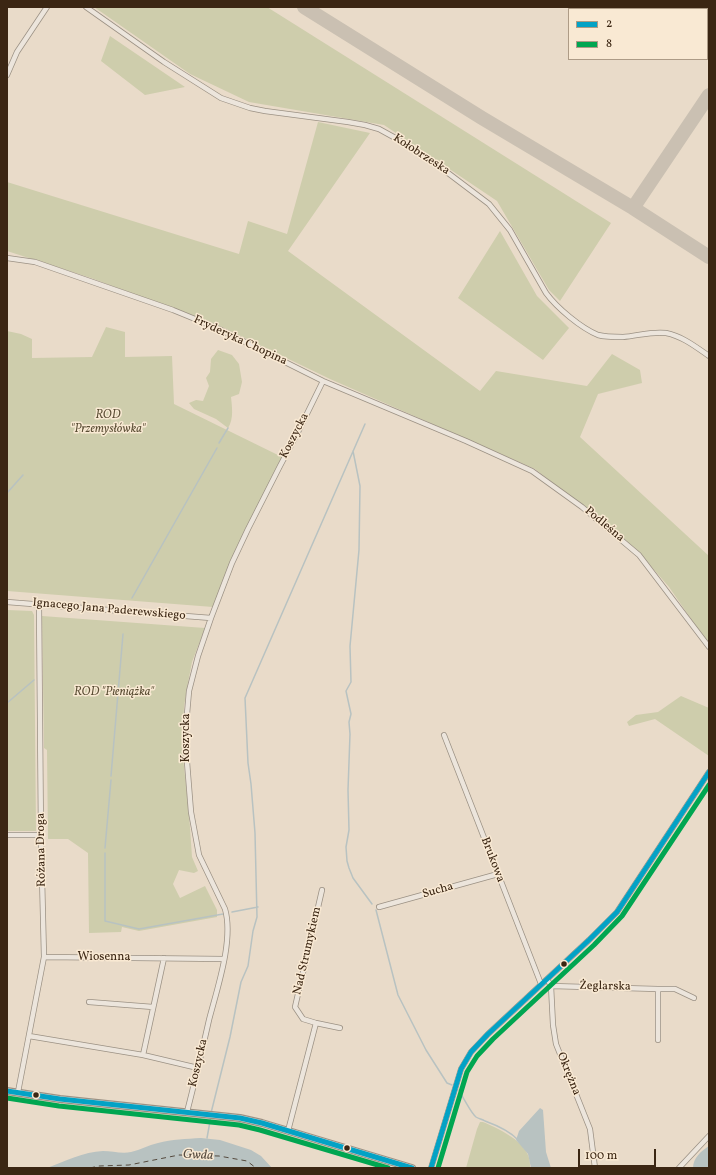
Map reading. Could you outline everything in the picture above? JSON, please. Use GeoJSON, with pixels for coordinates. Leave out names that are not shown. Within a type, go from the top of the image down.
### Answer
{"type":"FeatureCollection","features":[{"type":"Feature","properties":{"kind":"street"},"geometry":{"type":"LineString","coordinates":[[7,75],[17,52],[47,7]]}},
{"type":"Feature","properties":{"kind":"street","name":"Kołobrzeska"},"geometry":{"type":"LineString","coordinates":[[86,7],[164,62],[221,98],[250,108],[265,111],[365,125],[379,129],[399,140],[444,170],[489,204],[510,230],[546,293],[564,313],[589,330],[600,335],[622,337],[663,333],[677,336],[709,356]]}},
{"type":"Feature","properties":{"kind":"street","name":"Fryderyka Chopina"},"geometry":{"type":"LineString","coordinates":[[7,258],[35,262],[173,310],[217,328],[323,381],[466,441]]}},
{"type":"Feature","properties":{"kind":"street","name":"Koszycka"},"geometry":{"type":"LineString","coordinates":[[187,1112],[224,959],[228,917],[199,855],[191,812],[185,737],[189,691],[198,656],[232,563],[323,381]]}},
{"type":"Feature","properties":{"kind":"street","name":"Podleśna"},"geometry":{"type":"LineString","coordinates":[[466,441],[532,471],[582,507],[610,530],[639,555],[709,647]]}},
{"type":"Feature","properties":{"kind":"street","name":"Ignacego Jana Paderewskiego"},"geometry":{"type":"LineString","coordinates":[[7,602],[211,618]]}},
{"type":"Feature","properties":{"kind":"street","name":"Różana Droga"},"geometry":{"type":"LineString","coordinates":[[18,1092],[44,958],[41,835],[39,604]]}},
{"type":"Feature","properties":{"kind":"street","name":"Brukowa"},"geometry":{"type":"LineString","coordinates":[[444,735],[541,984]]}},
{"type":"Feature","properties":{"kind":"street"},"geometry":{"type":"LineString","coordinates":[[431,1168],[457,1081],[471,1052],[488,1034],[617,912],[709,772]]}},
{"type":"Feature","properties":{"kind":"street"},"geometry":{"type":"LineString","coordinates":[[7,835],[41,835]]}},
{"type":"Feature","properties":{"kind":"street","name":"Sucha"},"geometry":{"type":"LineString","coordinates":[[379,907],[498,874]]}},
{"type":"Feature","properties":{"kind":"street","name":"Nad Strumykiem"},"geometry":{"type":"LineString","coordinates":[[322,890],[295,1007],[303,1018],[316,1023],[340,1028]]}},
{"type":"Feature","properties":{"kind":"street","name":"Wiosenna"},"geometry":{"type":"LineString","coordinates":[[44,958],[224,959]]}},
{"type":"Feature","properties":{"kind":"street"},"geometry":{"type":"LineString","coordinates":[[143,1055],[164,958]]}},
{"type":"Feature","properties":{"kind":"street","name":"Okrężna"},"geometry":{"type":"LineString","coordinates":[[547,979],[551,986],[553,1025],[556,1044],[590,1129],[595,1168]]}},
{"type":"Feature","properties":{"kind":"street","name":"Żeglarska"},"geometry":{"type":"LineString","coordinates":[[551,986],[675,989],[694,998]]}},
{"type":"Feature","properties":{"kind":"street"},"geometry":{"type":"LineString","coordinates":[[658,989],[658,1040]]}},
{"type":"Feature","properties":{"kind":"street"},"geometry":{"type":"LineString","coordinates":[[89,1002],[154,1007]]}},
{"type":"Feature","properties":{"kind":"street"},"geometry":{"type":"LineString","coordinates":[[288,1131],[316,1023]]}},
{"type":"Feature","properties":{"kind":"street"},"geometry":{"type":"LineString","coordinates":[[29,1036],[143,1055],[198,1068]]}},
{"type":"Feature","properties":{"kind":"street"},"geometry":{"type":"LineString","coordinates":[[7,1091],[79,1101],[240,1118],[412,1168]]}},
{"type":"Feature","properties":{"kind":"street"},"geometry":{"type":"LineString","coordinates":[[679,1168],[709,1136]]}},
{"type":"Feature","properties":{"kind":"green space"},"geometry":{"type":"Polygon","coordinates":[[[94,7],[267,7],[611,223],[560,301],[549,290],[497,201],[384,125],[249,102],[190,74],[94,7]]]}},
{"type":"Feature","properties":{"kind":"green space"},"geometry":{"type":"Polygon","coordinates":[[[110,36],[185,87],[145,95],[101,61],[110,36]]]}},
{"type":"Feature","properties":{"kind":"green space"},"geometry":{"type":"Polygon","coordinates":[[[318,122],[370,133],[288,251],[480,391],[496,371],[587,386],[612,354],[640,370],[642,383],[598,394],[580,437],[709,556],[709,645],[669,587],[635,548],[535,469],[330,379],[224,328],[91,278],[7,251],[7,182],[239,254],[248,221],[287,234],[318,122]]]}},
{"type":"Feature","properties":{"kind":"green space"},"geometry":{"type":"Polygon","coordinates":[[[500,231],[537,296],[569,328],[543,360],[458,298],[500,231]]]}},
{"type":"Feature","properties":{"kind":"green space","name":"ROD \"Przemysłówka\""},"geometry":{"type":"Polygon","coordinates":[[[106,327],[125,332],[125,357],[172,356],[174,404],[282,457],[228,569],[213,607],[7,591],[7,331],[21,334],[32,339],[32,358],[92,357],[106,327]]]}},
{"type":"Feature","properties":{"kind":"green space"},"geometry":{"type":"Polygon","coordinates":[[[218,350],[232,355],[239,364],[242,382],[239,394],[231,397],[232,417],[228,428],[216,419],[194,409],[189,403],[196,400],[203,401],[209,386],[206,378],[210,372],[211,359],[218,350]]]}},
{"type":"Feature","properties":{"kind":"green space"},"geometry":{"type":"Polygon","coordinates":[[[7,610],[32,611],[34,615],[36,831],[7,831],[7,610]]]}},
{"type":"Feature","properties":{"kind":"green space","name":"ROD \"Pieniążka\""},"geometry":{"type":"Polygon","coordinates":[[[42,616],[205,628],[192,662],[187,688],[184,707],[182,748],[192,857],[198,871],[194,873],[179,870],[173,884],[180,898],[205,886],[217,910],[217,917],[139,931],[122,927],[121,932],[89,933],[88,853],[68,839],[48,839],[47,750],[44,748],[42,616]]]}},
{"type":"Feature","properties":{"kind":"green space"},"geometry":{"type":"Polygon","coordinates":[[[681,696],[709,708],[709,756],[655,719],[629,726],[627,722],[636,715],[658,712],[681,696]]]}},
{"type":"Feature","properties":{"kind":"green space"},"geometry":{"type":"Polygon","coordinates":[[[480,1122],[502,1131],[515,1139],[525,1149],[529,1157],[530,1168],[466,1168],[480,1122]]]}},
{"type":"Feature","properties":{"kind":"water"},"geometry":{"type":"Polygon","coordinates":[[[540,1108],[543,1110],[546,1152],[551,1168],[531,1168],[528,1154],[516,1140],[519,1131],[540,1108]]]}},
{"type":"Feature","properties":{"kind":"water","name":"Gwda"},"geometry":{"type":"Polygon","coordinates":[[[201,1138],[220,1140],[251,1150],[261,1156],[272,1168],[47,1168],[88,1153],[103,1151],[128,1153],[163,1142],[179,1139],[201,1138]]]}},
{"type":"Feature","properties":{"kind":"water"},"geometry":{"type":"Polygon","coordinates":[[[709,1146],[709,1168],[693,1168],[694,1161],[698,1155],[709,1146]]]}},
{"type":"Feature","properties":{"kind":"waterway"},"geometry":{"type":"LineString","coordinates":[[211,1113],[230,1037],[241,982],[248,966],[253,931],[257,917],[255,833],[248,763],[245,698],[365,424]]}},
{"type":"Feature","properties":{"kind":"waterway"},"geometry":{"type":"LineString","coordinates":[[219,443],[228,428]]}},
{"type":"Feature","properties":{"kind":"waterway"},"geometry":{"type":"LineString","coordinates":[[132,598],[217,448]]}},
{"type":"Feature","properties":{"kind":"waterway"},"geometry":{"type":"LineString","coordinates":[[353,451],[360,486],[359,550],[350,646],[351,682],[346,691],[351,714],[349,722],[349,830],[346,847],[347,861],[353,878],[372,904]]}},
{"type":"Feature","properties":{"kind":"waterway"},"geometry":{"type":"LineString","coordinates":[[7,493],[23,475]]}},
{"type":"Feature","properties":{"kind":"waterway"},"geometry":{"type":"LineString","coordinates":[[111,776],[123,634]]}},
{"type":"Feature","properties":{"kind":"waterway"},"geometry":{"type":"LineString","coordinates":[[7,703],[34,680]]}},
{"type":"Feature","properties":{"kind":"waterway"},"geometry":{"type":"LineString","coordinates":[[105,848],[111,780]]}},
{"type":"Feature","properties":{"kind":"waterway"},"geometry":{"type":"LineString","coordinates":[[105,853],[105,921],[139,929],[223,914]]}},
{"type":"Feature","properties":{"kind":"waterway"},"geometry":{"type":"LineString","coordinates":[[232,912],[258,907]]}},
{"type":"Feature","properties":{"kind":"waterway"},"geometry":{"type":"LineString","coordinates":[[376,910],[398,995],[426,1050],[447,1083],[452,1085]]}},
{"type":"Feature","properties":{"kind":"waterway"},"geometry":{"type":"LineString","coordinates":[[459,1090],[476,1117],[503,1129],[518,1140]]}},
{"type":"Feature","properties":{"kind":"waterway"},"geometry":{"type":"LineString","coordinates":[[207,1138],[211,1116]]}},
{"type":"Feature","properties":{"kind":"ferry route"},"geometry":{"type":"LineString","coordinates":[[90,1168],[99,1166],[129,1165],[179,1155],[219,1156],[247,1161],[256,1168]]}},
{"type":"Feature","properties":{"kind":"taxiway"},"geometry":{"type":"LineString","coordinates":[[304,7],[482,118],[633,208],[709,257]]}},
{"type":"Feature","properties":{"kind":"taxiway"},"geometry":{"type":"LineString","coordinates":[[633,208],[709,95]]}},
{"type":"Feature","properties":{"kind":"transit line","name":"2"},"geometry":{"type":"LineString","coordinates":[[431,1168],[461,1069],[471,1052],[488,1034],[617,912],[709,772]]}},
{"type":"Feature","properties":{"kind":"transit line","name":"8"},"geometry":{"type":"LineString","coordinates":[[438,1168],[467,1072],[477,1056],[493,1039],[594,945],[622,916],[709,785]]}},
{"type":"Feature","properties":{"kind":"transit line","name":"2"},"geometry":{"type":"LineString","coordinates":[[7,1091],[60,1099],[240,1118],[262,1123],[412,1168]]}},
{"type":"Feature","properties":{"kind":"transit line","name":"8"},"geometry":{"type":"LineString","coordinates":[[7,1098],[59,1106],[239,1125],[388,1168]]}}]}
